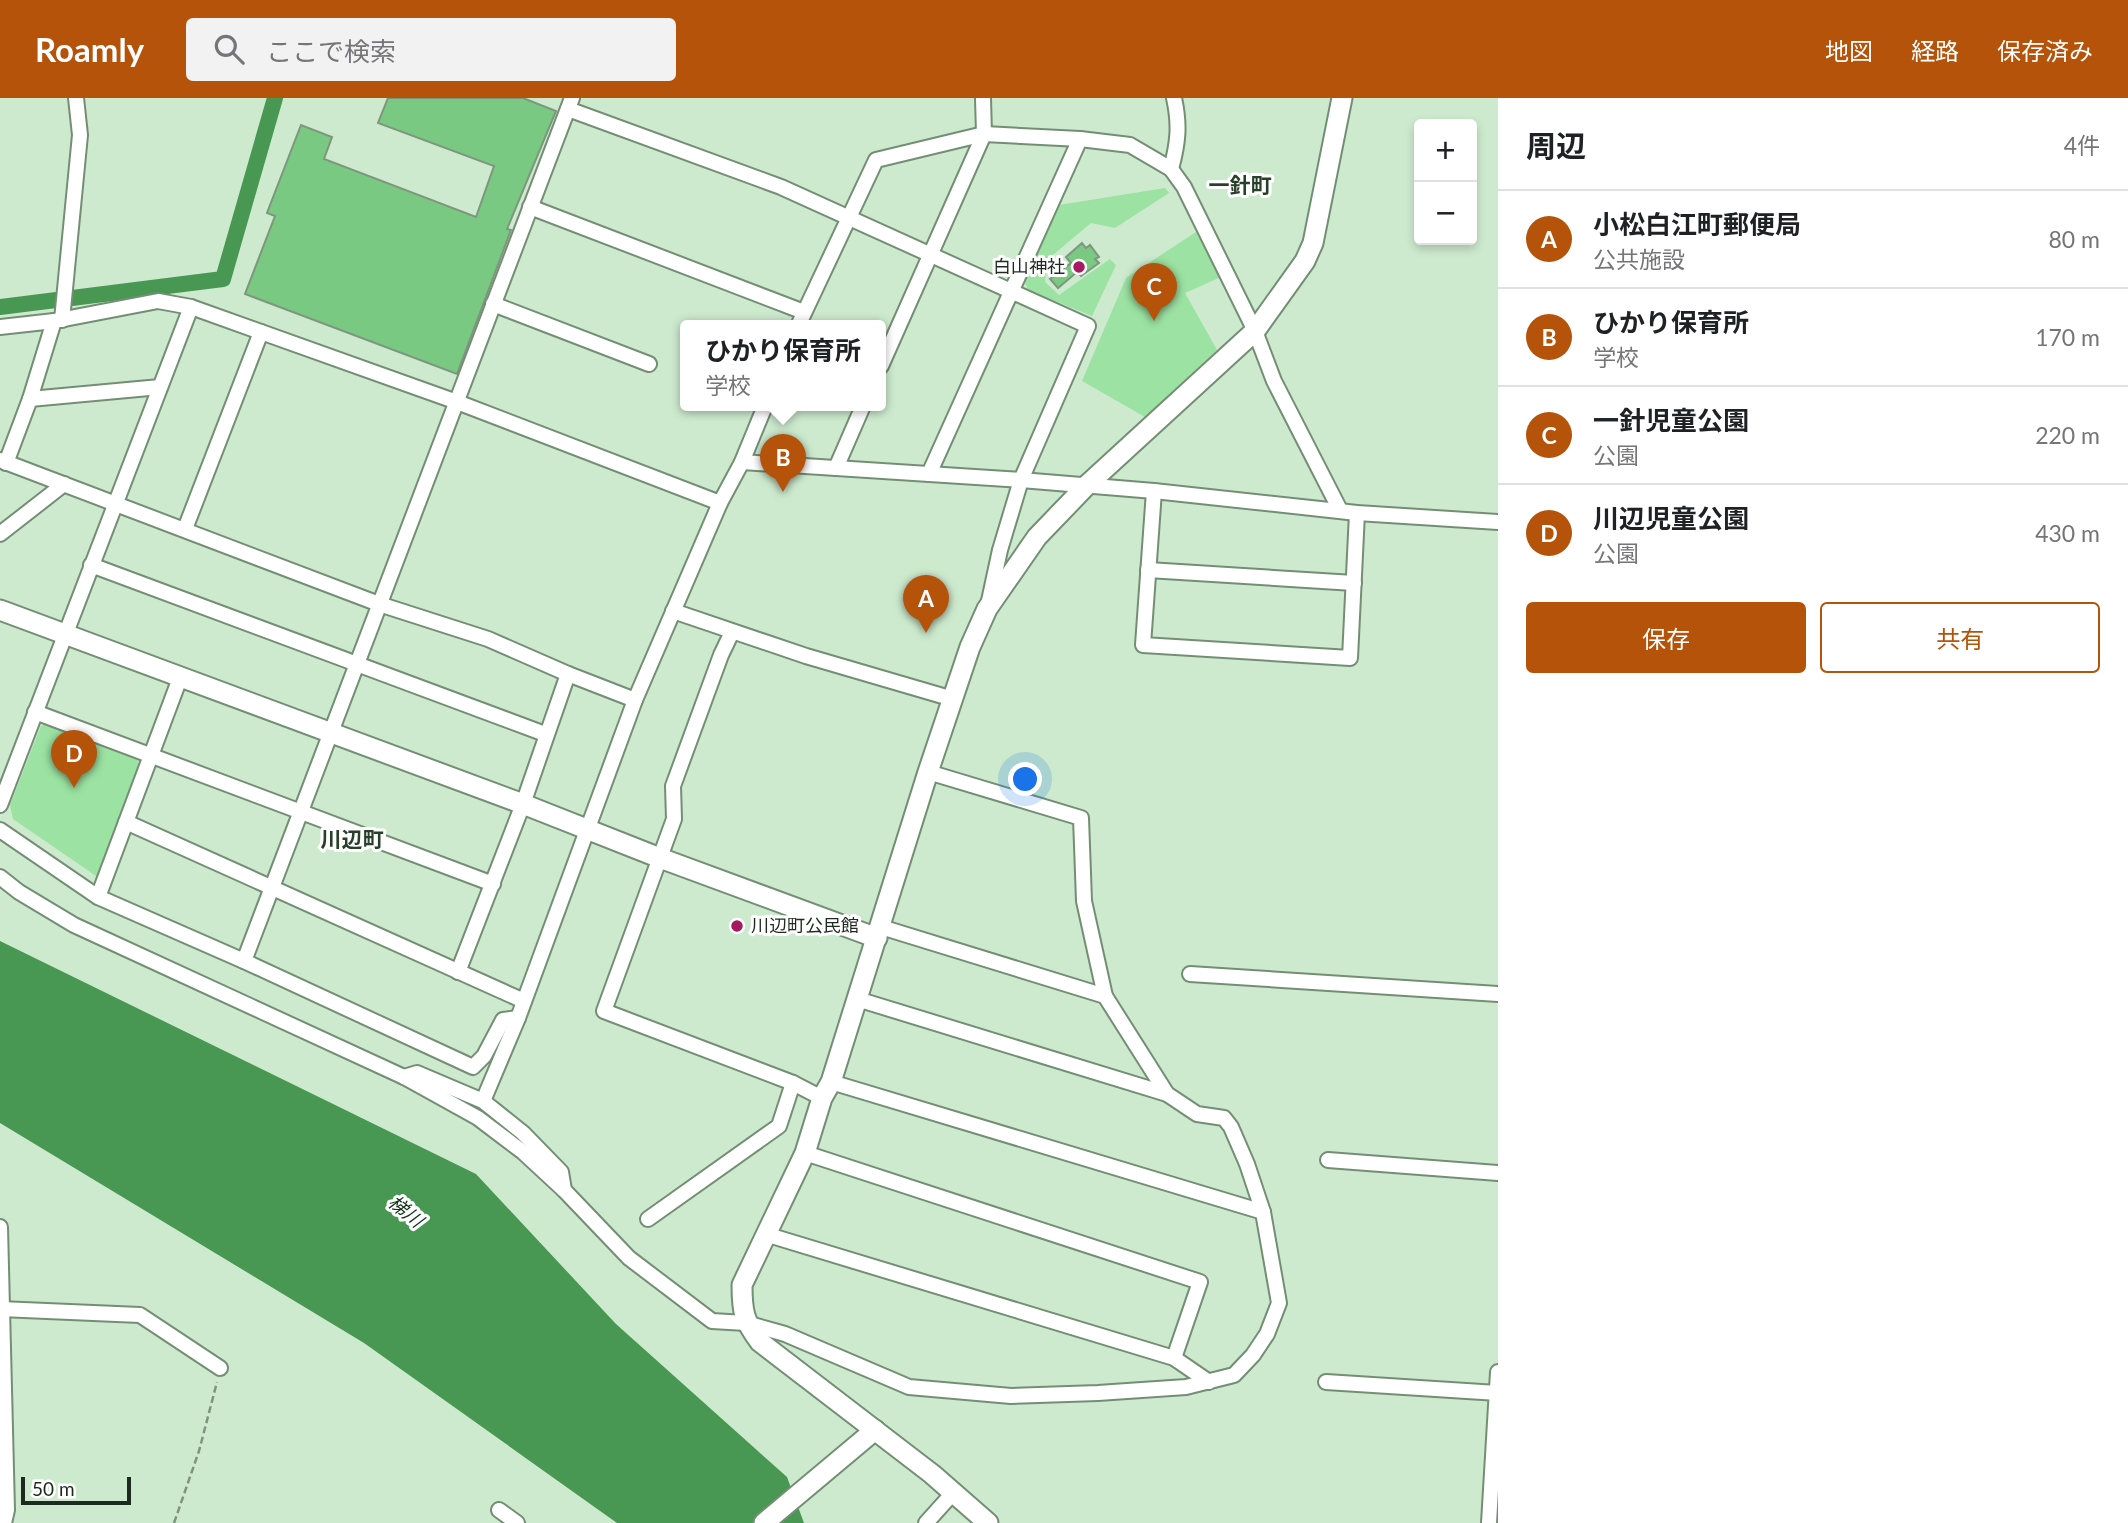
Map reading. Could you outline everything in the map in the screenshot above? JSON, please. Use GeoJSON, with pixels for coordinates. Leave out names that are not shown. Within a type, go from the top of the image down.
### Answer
{"type":"FeatureCollection","features":[{"type":"Feature","properties":{"kind":"street"},"geometry":{"type":"LineString","coordinates":[[76,98],[80,135],[60,318],[3,462],[379,604],[488,639],[635,700]]}},
{"type":"Feature","properties":{"kind":"street"},"geometry":{"type":"LineString","coordinates":[[886,355],[984,134],[983,98]]}},
{"type":"Feature","properties":{"kind":"street"},"geometry":{"type":"LineString","coordinates":[[1171,169],[1179,120],[1174,98]]}},
{"type":"Feature","properties":{"kind":"street"},"geometry":{"type":"LineString","coordinates":[[988,1523],[875,1430],[760,1342],[746,1323],[742,1308],[742,1285],[805,1153],[879,933],[928,772],[970,647],[987,609],[1037,537],[1087,485],[1255,331],[1305,261],[1313,243],[1342,98]]}},
{"type":"Feature","properties":{"kind":"street"},"geometry":{"type":"LineString","coordinates":[[244,961],[570,104],[781,187],[1088,326],[1021,480],[1000,550],[987,609]]}},
{"type":"Feature","properties":{"kind":"street"},"geometry":{"type":"LineString","coordinates":[[530,206],[801,319],[876,160],[984,134],[1080,139],[1130,145],[1171,169],[1190,197],[1255,331],[1274,382],[1340,510]]}},
{"type":"Feature","properties":{"kind":"street"},"geometry":{"type":"LineString","coordinates":[[929,474],[1080,139]]}},
{"type":"Feature","properties":{"kind":"street"},"geometry":{"type":"LineString","coordinates":[[0,327],[158,301],[191,307],[457,402],[720,503]]}},
{"type":"Feature","properties":{"kind":"street"},"geometry":{"type":"LineString","coordinates":[[493,304],[649,364]]}},
{"type":"Feature","properties":{"kind":"street"},"geometry":{"type":"LineString","coordinates":[[0,806],[191,307]]}},
{"type":"Feature","properties":{"kind":"street"},"geometry":{"type":"LineString","coordinates":[[0,338],[17,324]]}},
{"type":"Feature","properties":{"kind":"street"},"geometry":{"type":"LineString","coordinates":[[186,529],[261,332]]}},
{"type":"Feature","properties":{"kind":"street"},"geometry":{"type":"LineString","coordinates":[[30,399],[160,387]]}},
{"type":"Feature","properties":{"kind":"street"},"geometry":{"type":"LineString","coordinates":[[484,1101],[518,1018],[635,700],[763,411]]}},
{"type":"Feature","properties":{"kind":"street"},"geometry":{"type":"LineString","coordinates":[[836,468],[861,411]]}},
{"type":"Feature","properties":{"kind":"street"},"geometry":{"type":"LineString","coordinates":[[742,462],[1087,485],[1357,513],[1498,522]]}},
{"type":"Feature","properties":{"kind":"street"},"geometry":{"type":"LineString","coordinates":[[0,534],[64,484]]}},
{"type":"Feature","properties":{"kind":"street"},"geometry":{"type":"LineString","coordinates":[[1154,491],[1143,645],[1350,658],[1357,513]]}},
{"type":"Feature","properties":{"kind":"street"},"geometry":{"type":"LineString","coordinates":[[91,565],[545,734]]}},
{"type":"Feature","properties":{"kind":"street"},"geometry":{"type":"LineString","coordinates":[[1149,570],[1354,583]]}},
{"type":"Feature","properties":{"kind":"street"},"geometry":{"type":"LineString","coordinates":[[0,611],[523,804],[660,858],[879,933],[1105,996]]}},
{"type":"Feature","properties":{"kind":"street"},"geometry":{"type":"LineString","coordinates":[[673,611],[806,656],[953,699]]}},
{"type":"Feature","properties":{"kind":"street"},"geometry":{"type":"LineString","coordinates":[[732,632],[673,786],[674,818],[604,1011],[793,1083],[827,1090],[1263,1212]]}},
{"type":"Feature","properties":{"kind":"street"},"geometry":{"type":"LineString","coordinates":[[458,972],[523,804],[545,734],[568,674]]}},
{"type":"Feature","properties":{"kind":"street"},"geometry":{"type":"LineString","coordinates":[[98,897],[180,678]]}},
{"type":"Feature","properties":{"kind":"street"},"geometry":{"type":"LineString","coordinates":[[35,712],[493,884]]}},
{"type":"Feature","properties":{"kind":"street"},"geometry":{"type":"LineString","coordinates":[[928,772],[1081,818],[1084,901],[1105,996],[1167,1094]]}},
{"type":"Feature","properties":{"kind":"street"},"geometry":{"type":"LineString","coordinates":[[126,822],[524,1001]]}},
{"type":"Feature","properties":{"kind":"street"},"geometry":{"type":"LineString","coordinates":[[0,830],[98,897],[474,1067],[484,1056],[503,1020],[518,1018]]}},
{"type":"Feature","properties":{"kind":"street"},"geometry":{"type":"LineString","coordinates":[[0,877],[19,892],[74,925],[404,1077],[478,1118],[523,1152],[564,1190],[629,1258],[712,1321],[746,1323],[785,1334],[909,1387],[1011,1396],[1186,1388],[1234,1375],[1253,1355],[1266,1334],[1279,1303],[1263,1212],[1247,1164],[1231,1127],[1224,1118],[1197,1114],[1167,1094],[857,999]]}},
{"type":"Feature","properties":{"kind":"street"},"geometry":{"type":"LineString","coordinates":[[1190,974],[1498,994]]}},
{"type":"Feature","properties":{"kind":"street"},"geometry":{"type":"LineString","coordinates":[[404,1077],[417,1073],[484,1101],[523,1133],[561,1172],[564,1190]]}},
{"type":"Feature","properties":{"kind":"street"},"geometry":{"type":"LineString","coordinates":[[648,1219],[779,1126],[793,1083]]}},
{"type":"Feature","properties":{"kind":"street"},"geometry":{"type":"LineString","coordinates":[[805,1153],[1200,1282],[1174,1358]]}},
{"type":"Feature","properties":{"kind":"street"},"geometry":{"type":"LineString","coordinates":[[1328,1160],[1498,1173]]}},
{"type":"Feature","properties":{"kind":"street"},"geometry":{"type":"LineString","coordinates":[[0,1227],[7,1510],[5,1523]]}},
{"type":"Feature","properties":{"kind":"street"},"geometry":{"type":"LineString","coordinates":[[765,1234],[1174,1358],[1209,1382]]}},
{"type":"Feature","properties":{"kind":"street"},"geometry":{"type":"LineString","coordinates":[[0,1309],[141,1315],[220,1368]]}},
{"type":"Feature","properties":{"kind":"street"},"geometry":{"type":"LineString","coordinates":[[1489,1523],[1498,1373]]}},
{"type":"Feature","properties":{"kind":"street"},"geometry":{"type":"LineString","coordinates":[[1326,1382],[1497,1393]]}},
{"type":"Feature","properties":{"kind":"street"},"geometry":{"type":"LineString","coordinates":[[764,1523],[857,1448],[875,1430]]}},
{"type":"Feature","properties":{"kind":"street"},"geometry":{"type":"LineString","coordinates":[[926,1523],[953,1493]]}},
{"type":"Feature","properties":{"kind":"street"},"geometry":{"type":"LineString","coordinates":[[499,1510],[517,1523]]}},
{"type":"Feature","properties":{"kind":"path"},"geometry":{"type":"LineString","coordinates":[[174,1523],[200,1451],[220,1368]]}},
{"type":"Feature","properties":{"kind":"shaded area"},"geometry":{"type":"Polygon","coordinates":[[[1165,188],[1169,193],[1115,228],[1091,223],[1047,260],[1045,282],[1059,295],[1110,259],[1116,265],[1092,316],[1028,290],[1023,278],[1059,205],[1165,188]]]}},
{"type":"Feature","properties":{"kind":"shaded area"},"geometry":{"type":"Polygon","coordinates":[[[1196,232],[1221,277],[1185,293],[1217,350],[1145,417],[1082,381],[1126,278],[1196,232]]]}},
{"type":"Feature","properties":{"kind":"shaded area"},"geometry":{"type":"Polygon","coordinates":[[[50,723],[138,756],[139,771],[99,878],[13,819],[10,805],[41,726],[50,723]]]}},
{"type":"Feature","properties":{"kind":"water","name":"梯川"},"geometry":{"type":"Polygon","coordinates":[[[0,941],[476,1174],[616,1324],[787,1477],[804,1523],[617,1523],[364,1343],[0,1123],[0,941]]]}},
{"type":"Feature","properties":{"kind":"building"},"geometry":{"type":"Polygon","coordinates":[[[388,98],[523,98],[556,111],[507,229],[511,230],[457,374],[245,294],[275,216],[267,213],[301,125],[332,137],[324,159],[476,217],[494,166],[378,123],[388,98]]]}},
{"type":"Feature","properties":{"kind":"building","name":"白山神社"},"geometry":{"type":"Polygon","coordinates":[[[1082,243],[1086,248],[1090,245],[1099,257],[1095,259],[1099,263],[1081,276],[1077,272],[1058,288],[1050,279],[1071,263],[1066,257],[1082,243]]]}},
{"type":"Feature","properties":{"kind":"waterway"},"geometry":{"type":"LineString","coordinates":[[0,307],[223,279],[275,98]]}},
{"type":"Feature","properties":{"kind":"place","name":"白山神社"},"geometry":{"type":"Point","coordinates":[1079,267]}},
{"type":"Feature","properties":{"kind":"place","name":"一針児童公園"},"geometry":{"type":"Point","coordinates":[1154,321]}},
{"type":"Feature","properties":{"kind":"place","name":"ひかり保育所"},"geometry":{"type":"Point","coordinates":[783,492]}},
{"type":"Feature","properties":{"kind":"place","name":"小松白江町郵便局"},"geometry":{"type":"Point","coordinates":[926,633]}},
{"type":"Feature","properties":{"kind":"place","name":"川辺児童公園"},"geometry":{"type":"Point","coordinates":[74,788]}},
{"type":"Feature","properties":{"kind":"place","name":"川辺町公民館"},"geometry":{"type":"Point","coordinates":[737,926]}},
{"type":"Feature","properties":{"kind":"district","name":"一針町"},"geometry":{"type":"Point","coordinates":[1240,186]}},
{"type":"Feature","properties":{"kind":"district","name":"川辺町"},"geometry":{"type":"Point","coordinates":[352,840]}}]}
